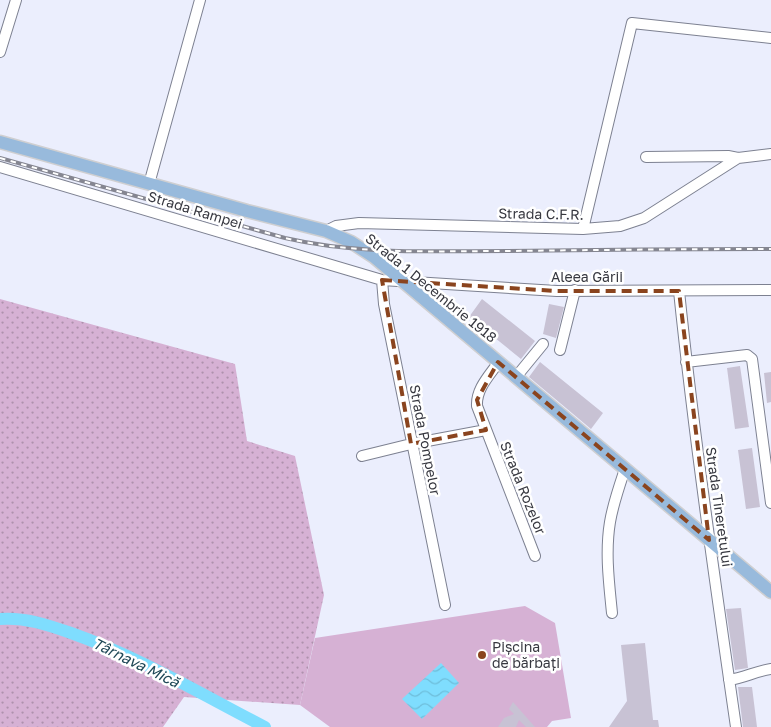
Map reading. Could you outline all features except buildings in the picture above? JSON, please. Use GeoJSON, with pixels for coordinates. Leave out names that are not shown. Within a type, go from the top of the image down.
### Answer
{"type":"FeatureCollection","features":[{"type":"Feature","properties":{"kind":"main road","name":"Strada 1 Decembrie 1918"},"geometry":{"type":"LineString","coordinates":[[0,142],[246,211],[326,230],[351,242],[404,282],[771,592]]}},
{"type":"Feature","properties":{"kind":"street"},"geometry":{"type":"LineString","coordinates":[[0,52],[2,36],[16,0]]}},
{"type":"Feature","properties":{"kind":"street"},"geometry":{"type":"LineString","coordinates":[[149,184],[200,0]]}},
{"type":"Feature","properties":{"kind":"street"},"geometry":{"type":"LineString","coordinates":[[583,229],[632,23],[771,38]]}},
{"type":"Feature","properties":{"kind":"street","name":"Strada C.F.R."},"geometry":{"type":"LineString","coordinates":[[646,157],[728,156],[738,158],[771,154]]}},
{"type":"Feature","properties":{"kind":"street","name":"Strada C.F.R."},"geometry":{"type":"LineString","coordinates":[[326,230],[336,226],[359,223],[583,229],[620,226],[644,218],[738,158]]}},
{"type":"Feature","properties":{"kind":"street","name":"Strada Rampei"},"geometry":{"type":"LineString","coordinates":[[0,167],[382,280],[404,282]]}},
{"type":"Feature","properties":{"kind":"street","name":"Strada Pompelor"},"geometry":{"type":"LineString","coordinates":[[382,280],[384,304],[411,444],[445,605]]}},
{"type":"Feature","properties":{"kind":"street","name":"Aleea Gării"},"geometry":{"type":"LineString","coordinates":[[404,282],[575,290],[771,290]]}},
{"type":"Feature","properties":{"kind":"street"},"geometry":{"type":"LineString","coordinates":[[560,350],[575,290]]}},
{"type":"Feature","properties":{"kind":"street","name":"Strada Tineretului"},"geometry":{"type":"LineString","coordinates":[[679,290],[686,362],[709,540],[736,727]]}},
{"type":"Feature","properties":{"kind":"street"},"geometry":{"type":"LineString","coordinates":[[516,377],[543,344]]}},
{"type":"Feature","properties":{"kind":"street"},"geometry":{"type":"LineString","coordinates":[[686,362],[747,355],[752,359],[771,503]]}},
{"type":"Feature","properties":{"kind":"street","name":"Strada Rozelor"},"geometry":{"type":"LineString","coordinates":[[498,363],[481,387],[477,400],[479,412],[535,556]]}},
{"type":"Feature","properties":{"kind":"street","name":"Strada Rozelor"},"geometry":{"type":"LineString","coordinates":[[362,456],[411,444],[486,430]]}},
{"type":"Feature","properties":{"kind":"street"},"geometry":{"type":"LineString","coordinates":[[612,613],[608,571],[610,523],[625,469]]}},
{"type":"Feature","properties":{"kind":"street"},"geometry":{"type":"LineString","coordinates":[[729,680],[743,678],[771,669]]}},
{"type":"Feature","properties":{"kind":"highlighted area"},"geometry":{"type":"Polygon","coordinates":[[[382,280],[557,291],[679,291],[709,540],[498,362],[477,400],[486,430],[411,444],[382,280]]]}},
{"type":"Feature","properties":{"kind":"shaded area"},"geometry":{"type":"Polygon","coordinates":[[[0,299],[235,364],[247,441],[295,456],[324,595],[300,705],[184,697],[163,727],[0,727],[0,299]]]}},
{"type":"Feature","properties":{"kind":"shaded area"},"geometry":{"type":"Polygon","coordinates":[[[525,606],[555,623],[571,718],[552,721],[547,727],[330,727],[300,705],[315,638],[525,606]]]}},
{"type":"Feature","properties":{"kind":"water"},"geometry":{"type":"Polygon","coordinates":[[[441,663],[459,683],[422,719],[402,699],[441,663]]]}},
{"type":"Feature","properties":{"kind":"waterway","name":"Târnava Mică"},"geometry":{"type":"LineString","coordinates":[[0,619],[36,622],[121,653],[265,727]]}},
{"type":"Feature","properties":{"kind":"railway"},"geometry":{"type":"LineString","coordinates":[[0,158],[285,238],[340,247],[396,251],[771,249]]}},
{"type":"Feature","properties":{"kind":"place","name":"Pișcina de bărbați"},"geometry":{"type":"Point","coordinates":[482,655]}}]}
